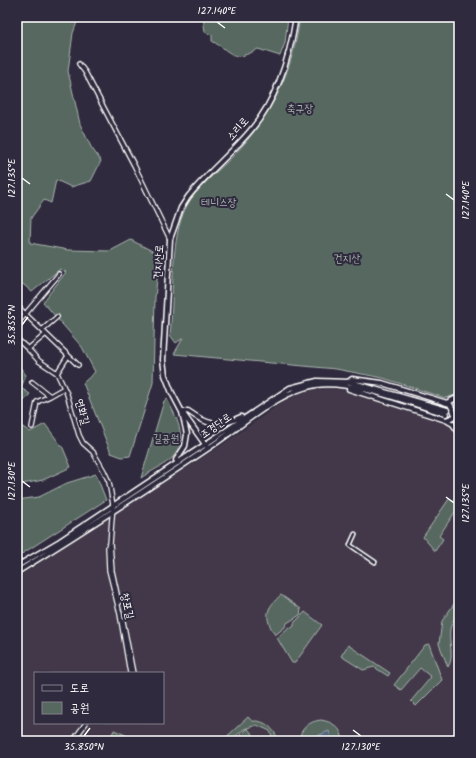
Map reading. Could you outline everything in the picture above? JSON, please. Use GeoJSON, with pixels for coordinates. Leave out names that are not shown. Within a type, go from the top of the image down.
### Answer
{"type":"FeatureCollection","features":[{"type":"Feature","properties":{"kind":"street","name":"소리로"},"geometry":{"type":"LineString","coordinates":[[170,239],[181,208],[188,196],[252,128],[263,112],[282,73],[292,42],[296,17]]}},
{"type":"Feature","properties":{"kind":"street","name":"건지산로"},"geometry":{"type":"LineString","coordinates":[[79,64],[85,72],[116,129],[170,239],[163,360],[168,383],[182,412],[208,449]]}},
{"type":"Feature","properties":{"kind":"street"},"geometry":{"type":"LineString","coordinates":[[17,324],[59,274]]}},
{"type":"Feature","properties":{"kind":"street"},"geometry":{"type":"LineString","coordinates":[[17,306],[78,365]]}},
{"type":"Feature","properties":{"kind":"street"},"geometry":{"type":"LineString","coordinates":[[42,330],[57,317]]}},
{"type":"Feature","properties":{"kind":"street"},"geometry":{"type":"LineString","coordinates":[[28,350],[46,334]]}},
{"type":"Feature","properties":{"kind":"street","name":"연화길"},"geometry":{"type":"LineString","coordinates":[[17,339],[39,362],[56,373],[75,414],[79,435],[83,443],[98,460],[106,476],[113,508]]}},
{"type":"Feature","properties":{"kind":"street"},"geometry":{"type":"LineString","coordinates":[[56,373],[68,356]]}},
{"type":"Feature","properties":{"kind":"street"},"geometry":{"type":"LineString","coordinates":[[446,420],[456,416],[450,404],[446,402],[382,383],[352,379],[347,384],[347,388],[365,395],[446,420],[453,424],[458,431]]}},
{"type":"Feature","properties":{"kind":"street","name":"조경단로"},"geometry":{"type":"LineString","coordinates":[[17,572],[249,414],[283,392],[302,384],[329,380],[446,412]]}},
{"type":"Feature","properties":{"kind":"street"},"geometry":{"type":"LineString","coordinates":[[32,382],[50,396]]}},
{"type":"Feature","properties":{"kind":"street","name":"조경단로"},"geometry":{"type":"LineString","coordinates":[[17,566],[208,449],[286,395],[317,385],[347,384]]}},
{"type":"Feature","properties":{"kind":"street"},"geometry":{"type":"LineString","coordinates":[[32,427],[37,402],[64,388]]}},
{"type":"Feature","properties":{"kind":"street"},"geometry":{"type":"LineString","coordinates":[[446,402],[459,397]]}},
{"type":"Feature","properties":{"kind":"street"},"geometry":{"type":"LineString","coordinates":[[178,463],[176,460],[185,446],[187,434],[182,412],[188,411],[205,421],[217,424],[230,423],[249,414]]}},
{"type":"Feature","properties":{"kind":"street","name":"창포길"},"geometry":{"type":"LineString","coordinates":[[113,508],[110,544],[112,571],[132,672]]}},
{"type":"Feature","properties":{"kind":"street"},"geometry":{"type":"LineString","coordinates":[[355,534],[350,545],[375,562]]}},
{"type":"Feature","properties":{"kind":"street"},"geometry":{"type":"LineString","coordinates":[[73,741],[85,724]]}},
{"type":"Feature","properties":{"kind":"shaded area"},"geometry":{"type":"Polygon","coordinates":[[[327,388],[344,390],[453,426],[459,413],[459,741],[17,741],[17,577],[219,447],[284,401],[309,389],[327,388]]]}},
{"type":"Feature","properties":{"kind":"green space"},"geometry":{"type":"Polygon","coordinates":[[[17,17],[79,17],[73,33],[68,71],[80,124],[91,147],[101,161],[91,181],[71,187],[56,180],[51,203],[44,200],[31,218],[30,243],[68,250],[110,251],[131,240],[160,255],[155,297],[153,383],[130,456],[122,457],[111,453],[83,383],[95,372],[82,347],[43,302],[66,272],[60,269],[32,292],[17,279],[17,17]]]}},
{"type":"Feature","properties":{"kind":"green space"},"geometry":{"type":"Polygon","coordinates":[[[203,17],[288,17],[285,43],[280,56],[258,49],[243,55],[234,55],[212,41],[212,35],[205,32],[203,17]]]}},
{"type":"Feature","properties":{"kind":"green space","name":"건지산"},"geometry":{"type":"Polygon","coordinates":[[[300,17],[459,17],[459,394],[445,398],[383,378],[336,369],[174,354],[183,338],[176,343],[170,335],[174,257],[176,241],[183,214],[192,197],[234,155],[270,108],[279,91],[292,56],[300,17]]]}},
{"type":"Feature","properties":{"kind":"green space"},"geometry":{"type":"Polygon","coordinates":[[[17,363],[26,375],[21,388],[30,394],[17,409],[17,363]]]}},
{"type":"Feature","properties":{"kind":"green space","name":"길공원"},"geometry":{"type":"Polygon","coordinates":[[[167,399],[177,420],[181,435],[178,450],[170,460],[141,478],[164,401],[167,399]]]}},
{"type":"Feature","properties":{"kind":"green space"},"geometry":{"type":"Polygon","coordinates":[[[17,423],[30,432],[45,424],[63,448],[71,467],[43,480],[17,485],[17,423]]]}},
{"type":"Feature","properties":{"kind":"green space"},"geometry":{"type":"Polygon","coordinates":[[[96,474],[106,500],[17,557],[17,500],[39,497],[67,483],[96,474]]]}},
{"type":"Feature","properties":{"kind":"green space"},"geometry":{"type":"Polygon","coordinates":[[[449,499],[459,503],[459,506],[439,536],[443,539],[435,551],[423,537],[449,499]]]}},
{"type":"Feature","properties":{"kind":"green space"},"geometry":{"type":"Polygon","coordinates":[[[281,595],[301,609],[300,615],[287,623],[285,627],[275,635],[269,623],[268,614],[269,609],[281,595]]]}},
{"type":"Feature","properties":{"kind":"green space"},"geometry":{"type":"Polygon","coordinates":[[[459,602],[457,614],[450,629],[451,658],[448,667],[439,644],[442,621],[454,604],[459,602]]]}},
{"type":"Feature","properties":{"kind":"green space"},"geometry":{"type":"Polygon","coordinates":[[[305,612],[322,625],[295,663],[292,663],[277,638],[289,627],[292,628],[294,623],[305,612]]]}},
{"type":"Feature","properties":{"kind":"green space"},"geometry":{"type":"Polygon","coordinates":[[[429,644],[442,680],[416,706],[411,701],[431,677],[420,668],[401,690],[394,685],[425,645],[429,644]]]}},
{"type":"Feature","properties":{"kind":"green space"},"geometry":{"type":"Polygon","coordinates":[[[348,645],[390,673],[388,676],[374,667],[363,670],[341,656],[348,645]]]}},
{"type":"Feature","properties":{"kind":"green space"},"geometry":{"type":"Polygon","coordinates":[[[248,717],[252,721],[261,722],[269,726],[279,741],[274,741],[270,731],[257,725],[244,729],[230,741],[222,741],[248,717]]]}},
{"type":"Feature","properties":{"kind":"green space"},"geometry":{"type":"Polygon","coordinates":[[[321,720],[336,726],[341,733],[343,741],[299,741],[301,732],[306,726],[321,720]]]}},
{"type":"Feature","properties":{"kind":"green space"},"geometry":{"type":"Polygon","coordinates":[[[247,728],[259,741],[234,741],[247,728]]]}},
{"type":"Feature","properties":{"kind":"green space"},"geometry":{"type":"Polygon","coordinates":[[[114,730],[139,741],[109,741],[114,730]]]}},
{"type":"Feature","properties":{"kind":"water"},"geometry":{"type":"Polygon","coordinates":[[[329,731],[332,741],[308,741],[308,740],[329,731]]]}},
{"type":"Feature","properties":{"kind":"tunnel"},"geometry":{"type":"LineString","coordinates":[[447,410],[459,414]]}},
{"type":"Feature","properties":{"kind":"tunnel"},"geometry":{"type":"LineString","coordinates":[[446,414],[459,417]]}},
{"type":"Feature","properties":{"kind":"park label","name":"축구장"},"geometry":{"type":"Point","coordinates":[300,109]}},
{"type":"Feature","properties":{"kind":"park label","name":"테니스장"},"geometry":{"type":"Point","coordinates":[219,203]}}]}
